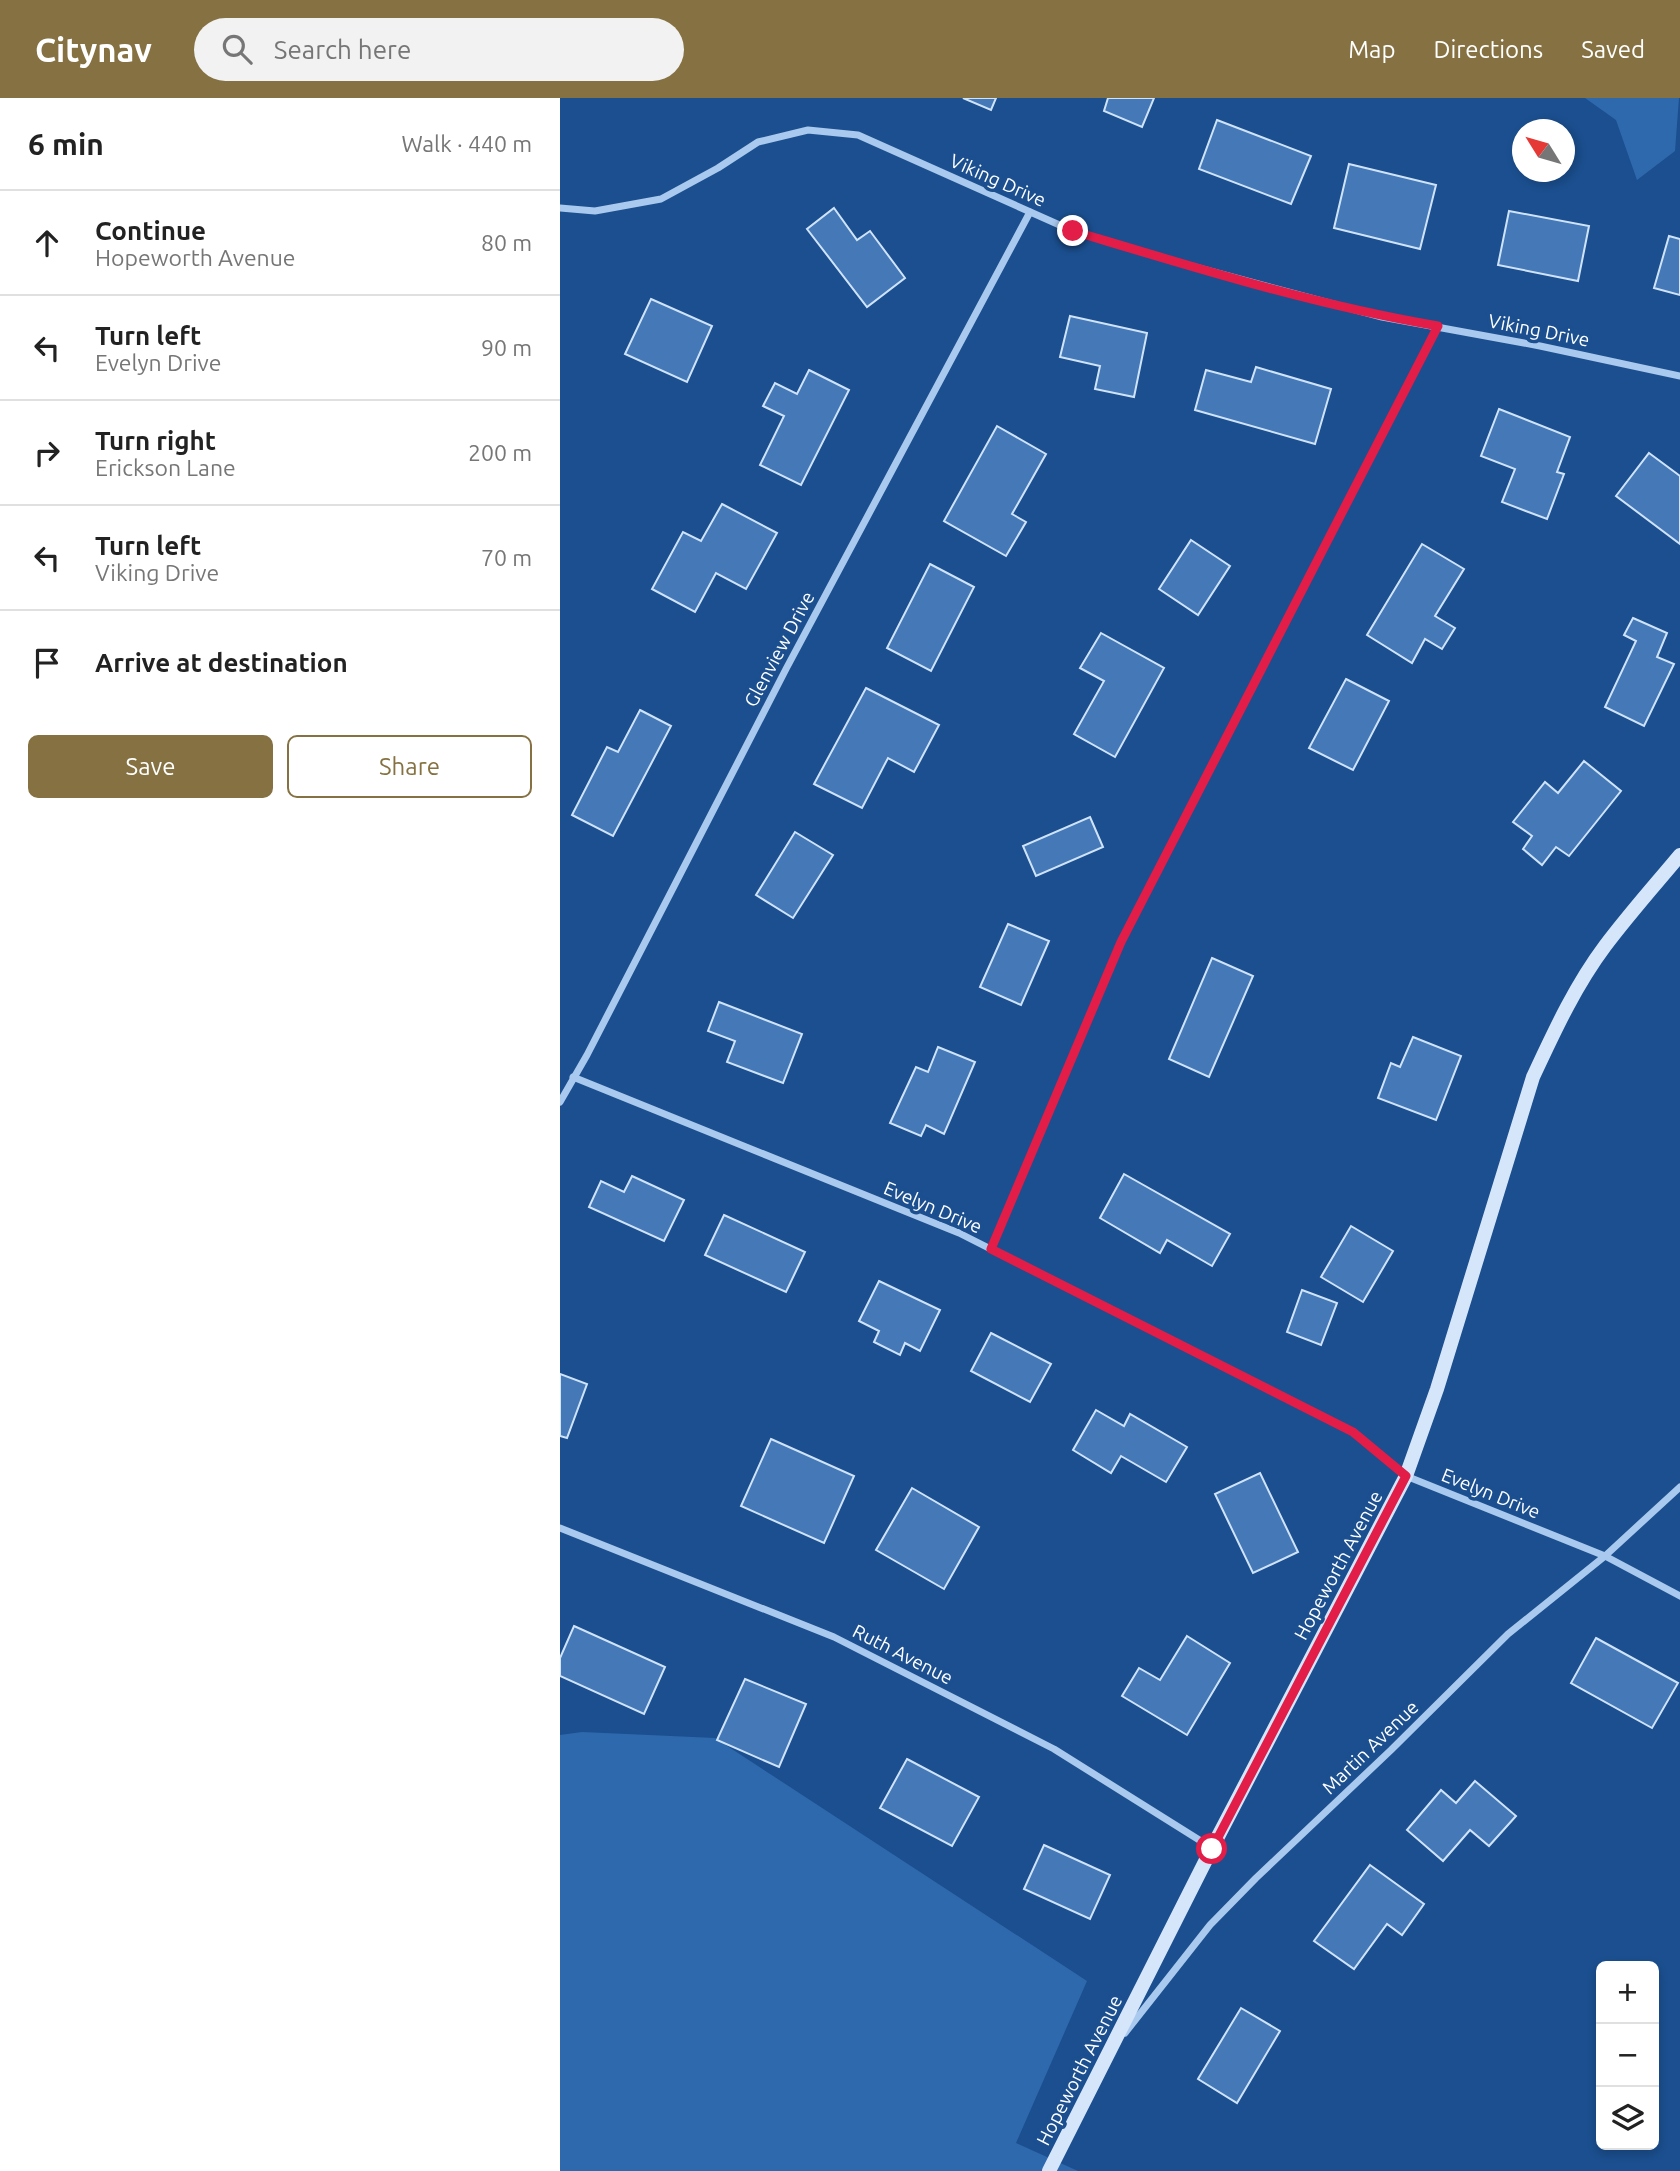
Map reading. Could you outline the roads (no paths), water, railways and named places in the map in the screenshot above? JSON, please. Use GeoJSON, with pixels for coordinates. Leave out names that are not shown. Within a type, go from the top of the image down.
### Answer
{"type":"FeatureCollection","features":[{"type":"Feature","properties":{"kind":"street","name":"Viking Drive"},"geometry":{"type":"LineString","coordinates":[[560,208],[595,211],[661,199],[718,168],[758,142],[808,130],[858,135],[1073,231],[1180,263],[1382,317],[1680,376]]}},
{"type":"Feature","properties":{"kind":"street","name":"Glenview Drive"},"geometry":{"type":"LineString","coordinates":[[560,1102],[786,669],[1030,212]]}},
{"type":"Feature","properties":{"kind":"street"},"geometry":{"type":"LineString","coordinates":[[991,1249],[1121,942],[1438,326]]}},
{"type":"Feature","properties":{"kind":"street","name":"Hopeworth Avenue"},"geometry":{"type":"LineString","coordinates":[[1049,2171],[1212,1849],[1406,1476],[1437,1389],[1533,1077],[1574,993],[1605,947],[1680,855]]}},
{"type":"Feature","properties":{"kind":"street","name":"Evelyn Drive"},"geometry":{"type":"LineString","coordinates":[[573,1077],[959,1233],[1353,1432],[1406,1476],[1605,1556],[1680,1596]]}},
{"type":"Feature","properties":{"kind":"street","name":"Martin Avenue"},"geometry":{"type":"LineString","coordinates":[[1107,2056],[1210,1925],[1256,1878],[1508,1634],[1605,1556],[1680,1487]]}},
{"type":"Feature","properties":{"kind":"street","name":"Ruth Avenue"},"geometry":{"type":"LineString","coordinates":[[560,1528],[834,1637],[1054,1749],[1212,1849]]}}]}
